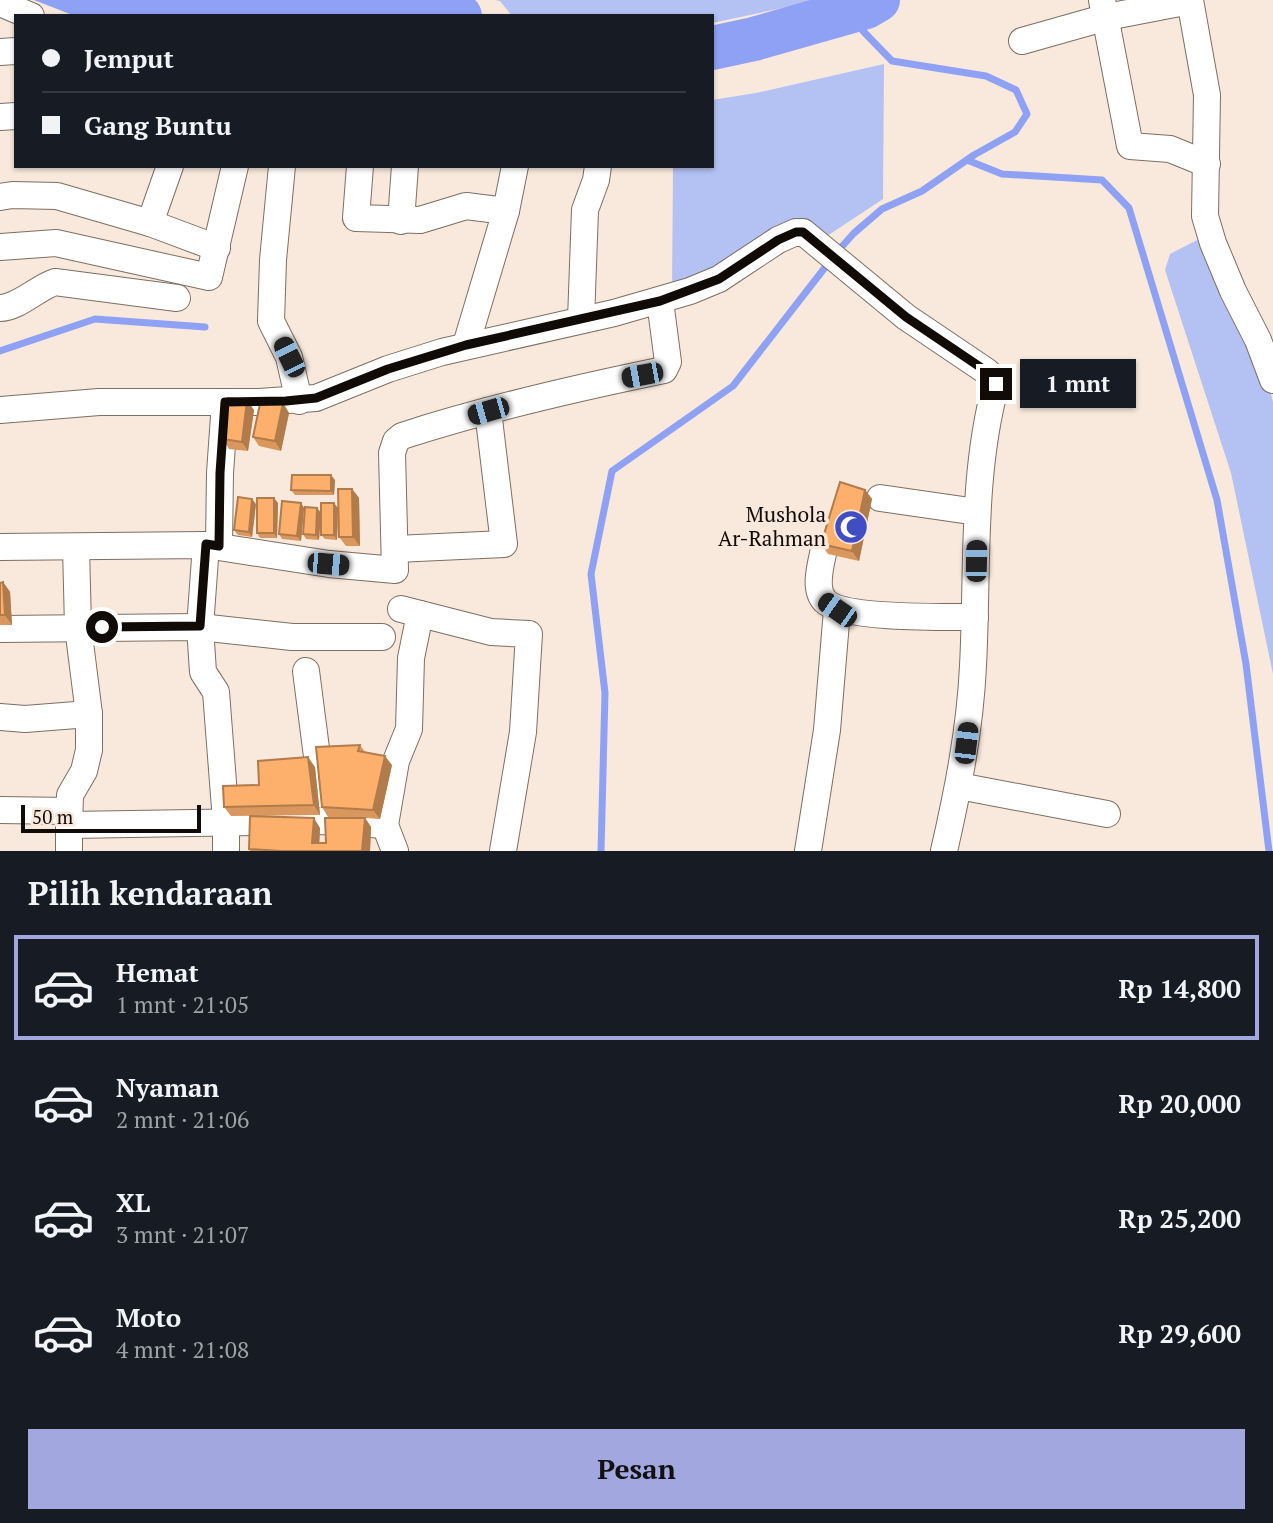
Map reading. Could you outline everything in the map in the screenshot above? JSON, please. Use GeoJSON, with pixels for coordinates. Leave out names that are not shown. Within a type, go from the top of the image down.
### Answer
{"type":"FeatureCollection","features":[{"type":"Feature","properties":{"kind":"street"},"geometry":{"type":"LineString","coordinates":[[1023,41],[1104,9],[1190,1],[1207,95],[1205,216],[1213,243],[1258,340],[1273,380]]}},
{"type":"Feature","properties":{"kind":"street"},"geometry":{"type":"LineString","coordinates":[[0,3],[26,14]]}},
{"type":"Feature","properties":{"kind":"street"},"geometry":{"type":"LineString","coordinates":[[1104,9],[1130,146],[1170,149],[1207,164]]}},
{"type":"Feature","properties":{"kind":"street"},"geometry":{"type":"LineString","coordinates":[[150,223],[169,168]]}},
{"type":"Feature","properties":{"kind":"street"},"geometry":{"type":"LineString","coordinates":[[0,247],[56,243],[209,277],[235,168]]}},
{"type":"Feature","properties":{"kind":"street"},"geometry":{"type":"LineString","coordinates":[[282,168],[273,260],[271,321],[289,357],[299,401]]}},
{"type":"Feature","properties":{"kind":"street"},"geometry":{"type":"LineString","coordinates":[[360,168],[356,218],[419,220],[466,206],[506,211]]}},
{"type":"Feature","properties":{"kind":"street"},"geometry":{"type":"LineString","coordinates":[[401,220],[405,168]]}},
{"type":"Feature","properties":{"kind":"street"},"geometry":{"type":"LineString","coordinates":[[466,345],[506,211],[515,168]]}},
{"type":"Feature","properties":{"kind":"street"},"geometry":{"type":"LineString","coordinates":[[581,320],[585,210],[596,180],[597,168]]}},
{"type":"Feature","properties":{"kind":"street"},"geometry":{"type":"LineString","coordinates":[[0,197],[57,196],[150,223],[216,248]]}},
{"type":"Feature","properties":{"kind":"street"},"geometry":{"type":"LineString","coordinates":[[0,410],[99,402],[299,401],[316,398],[388,369],[466,345],[660,301],[719,279],[778,240],[796,232],[803,232],[906,317],[994,378],[996,384],[986,423],[977,512],[971,701],[959,786],[944,851]]}},
{"type":"Feature","properties":{"kind":"street"},"geometry":{"type":"LineString","coordinates":[[0,308],[11,306],[43,286],[55,282],[177,298]]}},
{"type":"Feature","properties":{"kind":"street"},"geometry":{"type":"LineString","coordinates":[[0,547],[213,545],[328,564],[395,570],[392,453],[396,442],[402,436],[488,411],[664,370],[668,362],[660,301]]}},
{"type":"Feature","properties":{"kind":"street"},"geometry":{"type":"LineString","coordinates":[[225,402],[213,545],[200,626],[203,672],[216,692],[226,851]]}},
{"type":"Feature","properties":{"kind":"street"},"geometry":{"type":"LineString","coordinates":[[396,549],[504,544],[488,411]]}},
{"type":"Feature","properties":{"kind":"street"},"geometry":{"type":"LineString","coordinates":[[880,498],[977,512]]}},
{"type":"Feature","properties":{"kind":"street"},"geometry":{"type":"LineString","coordinates":[[69,829],[70,795],[84,771],[89,750],[89,714],[78,628],[76,547]]}},
{"type":"Feature","properties":{"kind":"street"},"geometry":{"type":"LineString","coordinates":[[824,549],[819,578],[820,590],[823,600],[837,610],[917,617],[975,617]]}},
{"type":"Feature","properties":{"kind":"street"},"geometry":{"type":"LineString","coordinates":[[808,851],[827,730],[837,610]]}},
{"type":"Feature","properties":{"kind":"street"},"geometry":{"type":"LineString","coordinates":[[395,851],[385,825],[396,761],[409,729],[410,612],[491,632],[529,634],[523,732],[503,851]]}},
{"type":"Feature","properties":{"kind":"street"},"geometry":{"type":"LineString","coordinates":[[0,629],[200,626],[292,637],[382,637]]}},
{"type":"Feature","properties":{"kind":"street"},"geometry":{"type":"LineString","coordinates":[[306,671],[325,821]]}},
{"type":"Feature","properties":{"kind":"street"},"geometry":{"type":"LineString","coordinates":[[0,717],[25,719],[89,714]]}},
{"type":"Feature","properties":{"kind":"street"},"geometry":{"type":"LineString","coordinates":[[959,786],[1107,814]]}},
{"type":"Feature","properties":{"kind":"street"},"geometry":{"type":"LineString","coordinates":[[0,810],[69,829],[226,821],[325,821],[385,825]]}},
{"type":"Feature","properties":{"kind":"shaded area"},"geometry":{"type":"Polygon","coordinates":[[[495,0],[820,0],[714,23],[714,14],[510,14],[500,1],[495,0]]]}},
{"type":"Feature","properties":{"kind":"shaded area"},"geometry":{"type":"Polygon","coordinates":[[[884,64],[883,199],[821,240],[803,226],[672,292],[673,168],[714,168],[714,100],[884,64]]]}},
{"type":"Feature","properties":{"kind":"shaded area"},"geometry":{"type":"Polygon","coordinates":[[[1201,238],[1262,360],[1273,402],[1273,674],[1231,473],[1165,270],[1170,254],[1201,238]]]}},
{"type":"Feature","properties":{"kind":"water"},"geometry":{"type":"Polygon","coordinates":[[[34,0],[432,0],[430,14],[70,14],[34,0]]]}},
{"type":"Feature","properties":{"kind":"building"},"geometry":{"type":"Polygon","coordinates":[[[228,398],[247,400],[242,442],[223,439],[228,398]]]}},
{"type":"Feature","properties":{"kind":"building"},"geometry":{"type":"Polygon","coordinates":[[[261,399],[283,403],[275,441],[253,437],[261,399]]]}},
{"type":"Feature","properties":{"kind":"building"},"geometry":{"type":"Polygon","coordinates":[[[292,475],[331,475],[331,491],[291,490],[292,475]]]}},
{"type":"Feature","properties":{"kind":"building","name":"Mushola Ar-Rahman"},"geometry":{"type":"Polygon","coordinates":[[[840,482],[865,490],[852,551],[821,544],[840,482]]]}},
{"type":"Feature","properties":{"kind":"building"},"geometry":{"type":"Polygon","coordinates":[[[338,489],[352,489],[353,537],[339,537],[338,489]]]}},
{"type":"Feature","properties":{"kind":"building"},"geometry":{"type":"Polygon","coordinates":[[[238,497],[252,499],[249,532],[234,530],[238,497]]]}},
{"type":"Feature","properties":{"kind":"building"},"geometry":{"type":"Polygon","coordinates":[[[257,498],[274,498],[274,533],[257,533],[257,498]]]}},
{"type":"Feature","properties":{"kind":"building"},"geometry":{"type":"Polygon","coordinates":[[[282,501],[301,503],[297,536],[279,534],[282,501]]]}},
{"type":"Feature","properties":{"kind":"building"},"geometry":{"type":"Polygon","coordinates":[[[321,503],[334,503],[334,535],[321,535],[321,503]]]}},
{"type":"Feature","properties":{"kind":"building"},"geometry":{"type":"Polygon","coordinates":[[[305,507],[317,508],[316,535],[303,534],[305,507]]]}},
{"type":"Feature","properties":{"kind":"building"},"geometry":{"type":"Polygon","coordinates":[[[3,582],[5,615],[0,615],[0,583],[3,582]]]}},
{"type":"Feature","properties":{"kind":"building"},"geometry":{"type":"Polygon","coordinates":[[[360,745],[358,751],[385,756],[373,810],[322,807],[316,747],[360,745]]]}},
{"type":"Feature","properties":{"kind":"building"},"geometry":{"type":"Polygon","coordinates":[[[308,757],[314,805],[224,807],[223,786],[259,785],[258,761],[308,757]]]}},
{"type":"Feature","properties":{"kind":"building"},"geometry":{"type":"Polygon","coordinates":[[[250,816],[314,818],[312,843],[326,843],[325,818],[365,818],[362,851],[249,849],[250,816]]]}},
{"type":"Feature","properties":{"kind":"waterway"},"geometry":{"type":"LineString","coordinates":[[714,48],[866,7],[878,0]]}},
{"type":"Feature","properties":{"kind":"waterway"},"geometry":{"type":"LineString","coordinates":[[370,7],[444,14]]}},
{"type":"Feature","properties":{"kind":"waterway"},"geometry":{"type":"LineString","coordinates":[[837,252],[882,209],[922,191],[974,155],[1015,132],[1027,114],[1016,90],[986,76],[892,61],[863,31],[866,7]]}},
{"type":"Feature","properties":{"kind":"waterway"},"geometry":{"type":"LineString","coordinates":[[967,160],[1002,174],[1102,180],[1129,208],[1217,500],[1246,664],[1269,851]]}},
{"type":"Feature","properties":{"kind":"waterway"},"geometry":{"type":"LineString","coordinates":[[601,851],[605,693],[591,574],[612,471],[733,386],[830,261]]}},
{"type":"Feature","properties":{"kind":"waterway"},"geometry":{"type":"LineString","coordinates":[[0,351],[95,319],[205,327]]}},
{"type":"Feature","properties":{"kind":"place","name":"Mushola Ar-Rahman"},"geometry":{"type":"Point","coordinates":[851,527]}},
{"type":"Feature","properties":{"kind":"route"},"geometry":{"type":"LineString","coordinates":[[102,627],[200,626],[206,544],[219,546],[225,402],[299,401],[316,398],[388,369],[466,345],[660,301],[719,279],[778,240],[796,232],[803,232],[906,317],[986,371],[996,384]]}}]}
